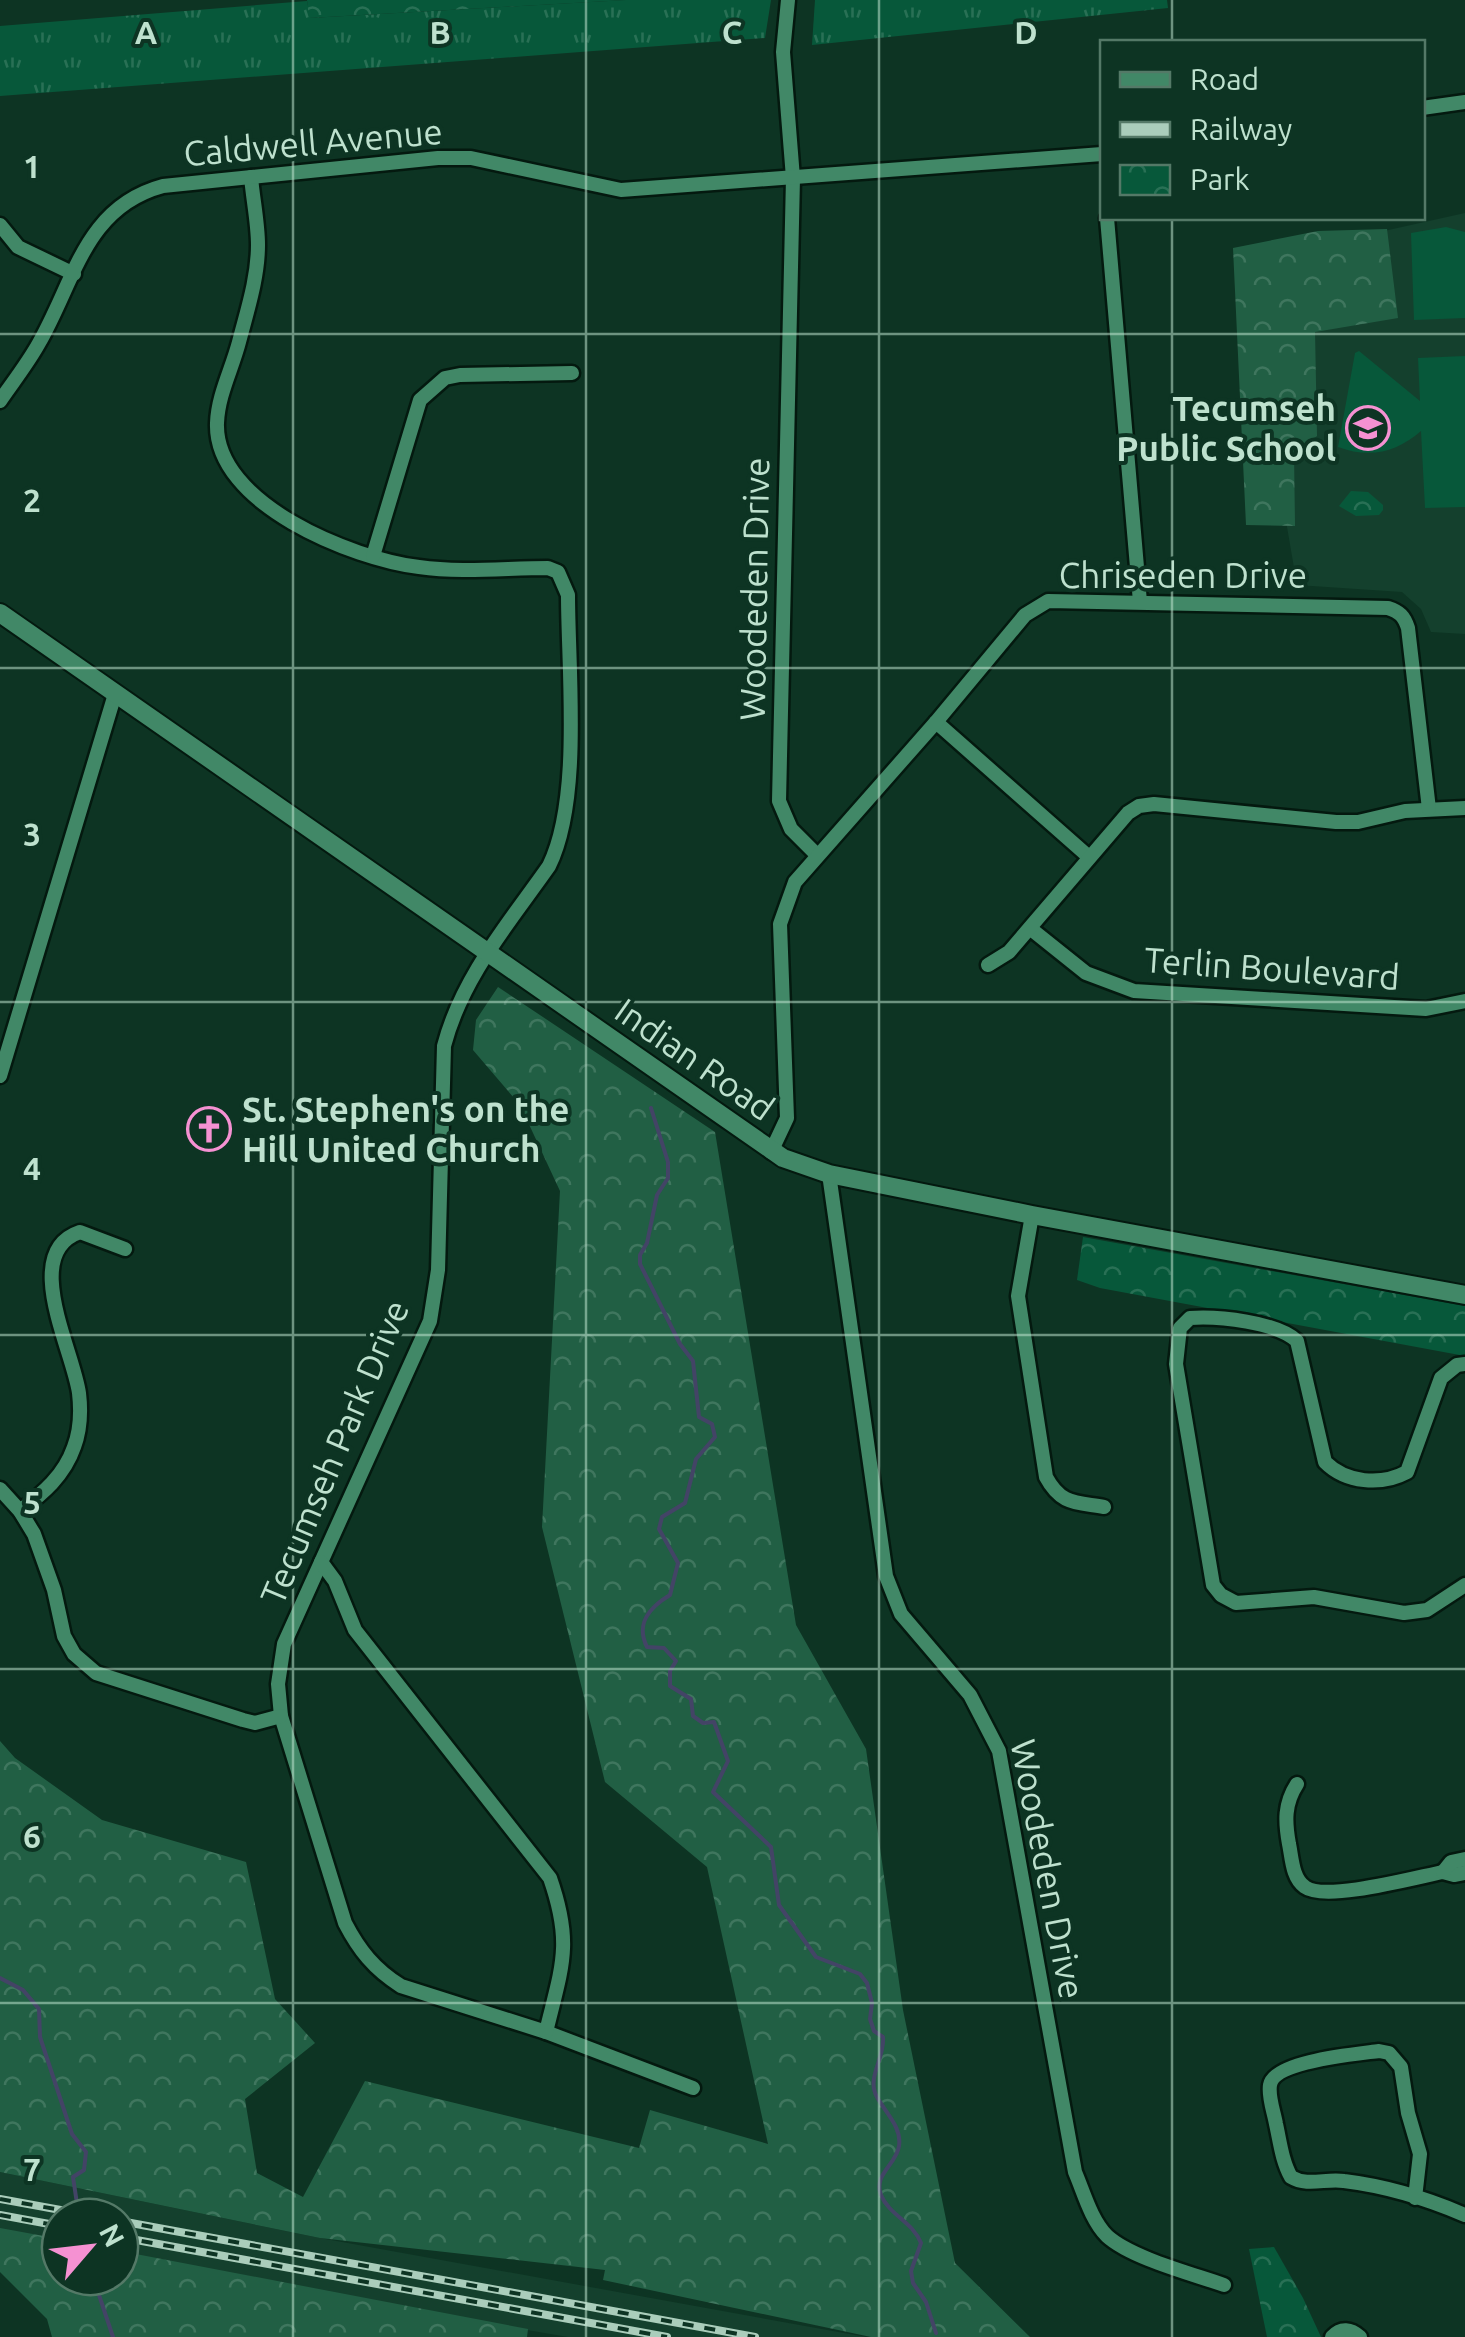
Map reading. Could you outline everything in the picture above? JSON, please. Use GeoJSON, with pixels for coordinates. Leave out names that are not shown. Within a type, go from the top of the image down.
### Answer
{"type":"FeatureCollection","features":[{"type":"Feature","properties":{"kind":"street","name":"Woodeden Drive"},"geometry":{"type":"LineString","coordinates":[[788,0],[783,52],[793,178],[779,800],[792,828],[817,855]]}},
{"type":"Feature","properties":{"kind":"street"},"geometry":{"type":"LineString","coordinates":[[1425,108],[1465,102]]}},
{"type":"Feature","properties":{"kind":"street","name":"Caldwell Avenue"},"geometry":{"type":"LineString","coordinates":[[0,401],[38,345],[92,234],[123,202],[163,186],[471,158],[622,190],[1100,155]]}},
{"type":"Feature","properties":{"kind":"street","name":"Tecumseh Park Drive"},"geometry":{"type":"LineString","coordinates":[[250,177],[258,246],[252,292],[218,406],[216,427],[231,473],[250,493],[328,540],[420,568],[548,568],[558,572],[568,594],[569,796],[558,849],[460,999],[444,1046],[438,1270],[430,1321],[284,1644],[278,1684],[281,1716],[345,1923],[360,1951],[382,1974],[401,1986],[546,2032],[694,2088]]}},
{"type":"Feature","properties":{"kind":"street"},"geometry":{"type":"LineString","coordinates":[[1108,220],[1140,602]]}},
{"type":"Feature","properties":{"kind":"street"},"geometry":{"type":"LineString","coordinates":[[0,226],[18,247],[74,274]]}},
{"type":"Feature","properties":{"kind":"street"},"geometry":{"type":"LineString","coordinates":[[374,556],[415,411],[430,388],[445,378],[460,375],[572,373]]}},
{"type":"Feature","properties":{"kind":"street","name":"Chriseden Drive"},"geometry":{"type":"LineString","coordinates":[[817,855],[1025,615],[1048,602],[1397,611],[1404,616],[1408,628],[1430,809]]}},
{"type":"Feature","properties":{"kind":"street","name":"Indian Road"},"geometry":{"type":"LineString","coordinates":[[0,613],[772,1152],[802,1166],[1032,1216],[1465,1295]]}},
{"type":"Feature","properties":{"kind":"street"},"geometry":{"type":"LineString","coordinates":[[0,1076],[115,694]]}},
{"type":"Feature","properties":{"kind":"street"},"geometry":{"type":"LineString","coordinates":[[936,722],[1090,857]]}},
{"type":"Feature","properties":{"kind":"street"},"geometry":{"type":"LineString","coordinates":[[988,965],[1009,952],[1031,929],[1128,813],[1139,806],[1154,804],[1336,822],[1358,822],[1389,812],[1465,808]]}},
{"type":"Feature","properties":{"kind":"street"},"geometry":{"type":"LineString","coordinates":[[772,1152],[786,1118],[780,924],[795,882],[817,855]]}},
{"type":"Feature","properties":{"kind":"street","name":"Terlin Boulevard"},"geometry":{"type":"LineString","coordinates":[[1031,929],[1086,972],[1134,992],[1426,1009],[1465,1001]]}},
{"type":"Feature","properties":{"kind":"street","name":"Woodeden Drive"},"geometry":{"type":"LineString","coordinates":[[829,1174],[886,1576],[901,1614],[970,1695],[998,1751],[1075,2172],[1092,2214],[1108,2236],[1146,2257],[1224,2285]]}},
{"type":"Feature","properties":{"kind":"street"},"geometry":{"type":"LineString","coordinates":[[1032,1216],[1018,1296],[1046,1477],[1055,1494],[1067,1501],[1104,1507]]}},
{"type":"Feature","properties":{"kind":"street"},"geometry":{"type":"LineString","coordinates":[[20,1511],[50,1487],[74,1447],[79,1430],[79,1394],[53,1296],[51,1276],[57,1246],[67,1236],[80,1232],[125,1249]]}},
{"type":"Feature","properties":{"kind":"street"},"geometry":{"type":"LineString","coordinates":[[1465,1364],[1456,1365],[1441,1378],[1407,1472],[1388,1483],[1338,1475],[1324,1462],[1296,1341],[1286,1330],[1210,1316],[1190,1318],[1180,1328],[1176,1364],[1213,1585],[1221,1595],[1236,1603],[1314,1597],[1404,1613],[1428,1610],[1465,1585]]}},
{"type":"Feature","properties":{"kind":"street"},"geometry":{"type":"LineString","coordinates":[[0,1489],[34,1534],[54,1590],[64,1636],[82,1663],[96,1673],[243,1720],[254,1722],[281,1716]]}},
{"type":"Feature","properties":{"kind":"street"},"geometry":{"type":"LineString","coordinates":[[320,1562],[335,1581],[356,1630],[550,1878],[565,1928],[564,1956],[546,2032]]}},
{"type":"Feature","properties":{"kind":"street"},"geometry":{"type":"LineString","coordinates":[[1297,1784],[1286,1806],[1286,1825],[1294,1868],[1308,1890],[1329,1892],[1443,1872],[1465,1873]]}},
{"type":"Feature","properties":{"kind":"street"},"geometry":{"type":"LineString","coordinates":[[1443,1872],[1451,1862],[1465,1859]]}},
{"type":"Feature","properties":{"kind":"street"},"geometry":{"type":"LineString","coordinates":[[1415,2198],[1420,2154],[1401,2067],[1391,2054],[1379,2051],[1287,2067],[1273,2076],[1270,2098],[1284,2163],[1291,2177],[1306,2183],[1346,2181],[1465,2215]]}},
{"type":"Feature","properties":{"kind":"street"},"geometry":{"type":"LineString","coordinates":[[1332,2337],[1344,2330],[1352,2330],[1360,2337]]}},
{"type":"Feature","properties":{"kind":"shaded area","name":"Tecumseh Public School"},"geometry":{"type":"Polygon","coordinates":[[[1465,213],[1465,634],[1431,632],[1421,609],[1402,592],[1297,585],[1243,271],[1357,237],[1465,213]]]}},
{"type":"Feature","properties":{"kind":"shaded area"},"geometry":{"type":"Polygon","coordinates":[[[0,2172],[121,2197],[40,2197],[40,2259],[0,2254],[0,2172]]]}},
{"type":"Feature","properties":{"kind":"shaded area"},"geometry":{"type":"Polygon","coordinates":[[[140,2201],[320,2238],[866,2337],[568,2337],[221,2278],[140,2269],[140,2201]]]}},
{"type":"Feature","properties":{"kind":"green space"},"geometry":{"type":"Polygon","coordinates":[[[307,0],[626,0],[309,18],[307,0]]]}},
{"type":"Feature","properties":{"kind":"green space"},"geometry":{"type":"Polygon","coordinates":[[[626,0],[771,0],[765,38],[0,96],[0,26],[307,1],[310,18],[626,0]]]}},
{"type":"Feature","properties":{"kind":"green space"},"geometry":{"type":"Polygon","coordinates":[[[815,0],[1167,0],[1168,8],[812,45],[815,0]]]}},
{"type":"Feature","properties":{"kind":"green space"},"geometry":{"type":"Polygon","coordinates":[[[1446,227],[1465,232],[1465,318],[1414,320],[1411,233],[1446,227]]]}},
{"type":"Feature","properties":{"kind":"green space"},"geometry":{"type":"Polygon","coordinates":[[[1387,229],[1398,318],[1315,332],[1317,436],[1294,454],[1295,526],[1246,525],[1233,248],[1318,231],[1387,229]]]}},
{"type":"Feature","properties":{"kind":"green space"},"geometry":{"type":"Polygon","coordinates":[[[1359,351],[1420,401],[1418,358],[1465,356],[1465,507],[1425,508],[1421,431],[1402,444],[1372,453],[1338,447],[1355,353],[1359,351]]]}},
{"type":"Feature","properties":{"kind":"green space"},"geometry":{"type":"Polygon","coordinates":[[[1351,491],[1368,492],[1383,505],[1383,510],[1379,515],[1356,516],[1339,506],[1351,491]]]}},
{"type":"Feature","properties":{"kind":"green space"},"geometry":{"type":"Polygon","coordinates":[[[498,987],[715,1132],[796,1625],[866,1749],[903,2010],[955,2263],[1030,2337],[871,2337],[603,2280],[605,2270],[320,2238],[140,2201],[140,2197],[121,2197],[0,2172],[0,1741],[15,1758],[102,1820],[246,1862],[275,1999],[315,2043],[245,2099],[257,2173],[303,2197],[365,2081],[639,2148],[650,2110],[768,2144],[707,1867],[605,1782],[542,1527],[560,1191],[520,1105],[473,1050],[476,1020],[498,987]]]}},
{"type":"Feature","properties":{"kind":"green space"},"geometry":{"type":"Polygon","coordinates":[[[1083,1237],[1465,1306],[1465,1356],[1100,1288],[1077,1280],[1083,1237]]]}},
{"type":"Feature","properties":{"kind":"green space"},"geometry":{"type":"Polygon","coordinates":[[[0,2228],[40,2235],[40,2297],[140,2297],[140,2255],[528,2329],[527,2337],[52,2337],[47,2319],[0,2272],[0,2228]]]}},
{"type":"Feature","properties":{"kind":"green space"},"geometry":{"type":"Polygon","coordinates":[[[1274,2247],[1321,2337],[1267,2337],[1249,2249],[1274,2247]]]}},
{"type":"Feature","properties":{"kind":"waterway"},"geometry":{"type":"LineString","coordinates":[[651,1108],[668,1162],[668,1178],[657,1195],[640,1264],[680,1344],[693,1361],[699,1417],[712,1424],[715,1437],[696,1459],[685,1503],[662,1517],[659,1529],[678,1563],[670,1595],[646,1616],[644,1638],[647,1647],[664,1648],[676,1661],[670,1671],[670,1686],[691,1699],[693,1716],[703,1723],[714,1722],[728,1761],[713,1792],[771,1847],[779,1905],[816,1957],[860,1974],[867,1983],[872,2003],[870,2019],[874,2031],[883,2037],[874,2090],[899,2139],[897,2152],[879,2188],[885,2202],[921,2243],[911,2271],[936,2333]]}},
{"type":"Feature","properties":{"kind":"waterway"},"geometry":{"type":"LineString","coordinates":[[0,1978],[23,1990],[39,2009],[40,2037],[72,2134],[86,2152],[84,2170],[73,2177],[76,2197]]}},
{"type":"Feature","properties":{"kind":"waterway"},"geometry":{"type":"LineString","coordinates":[[100,2297],[113,2337]]}},
{"type":"Feature","properties":{"kind":"railway"},"geometry":{"type":"LineString","coordinates":[[0,2199],[40,2206]]}},
{"type":"Feature","properties":{"kind":"railway"},"geometry":{"type":"LineString","coordinates":[[0,2215],[40,2222]]}},
{"type":"Feature","properties":{"kind":"railway"},"geometry":{"type":"LineString","coordinates":[[140,2225],[755,2337]]}},
{"type":"Feature","properties":{"kind":"railway"},"geometry":{"type":"LineString","coordinates":[[140,2241],[667,2337]]}},
{"type":"Feature","properties":{"kind":"place","name":"Tecumseh Public School"},"geometry":{"type":"Point","coordinates":[1368,428]}},
{"type":"Feature","properties":{"kind":"place","name":"St. Stephen's on the Hill United Church"},"geometry":{"type":"Point","coordinates":[209,1129]}}]}
